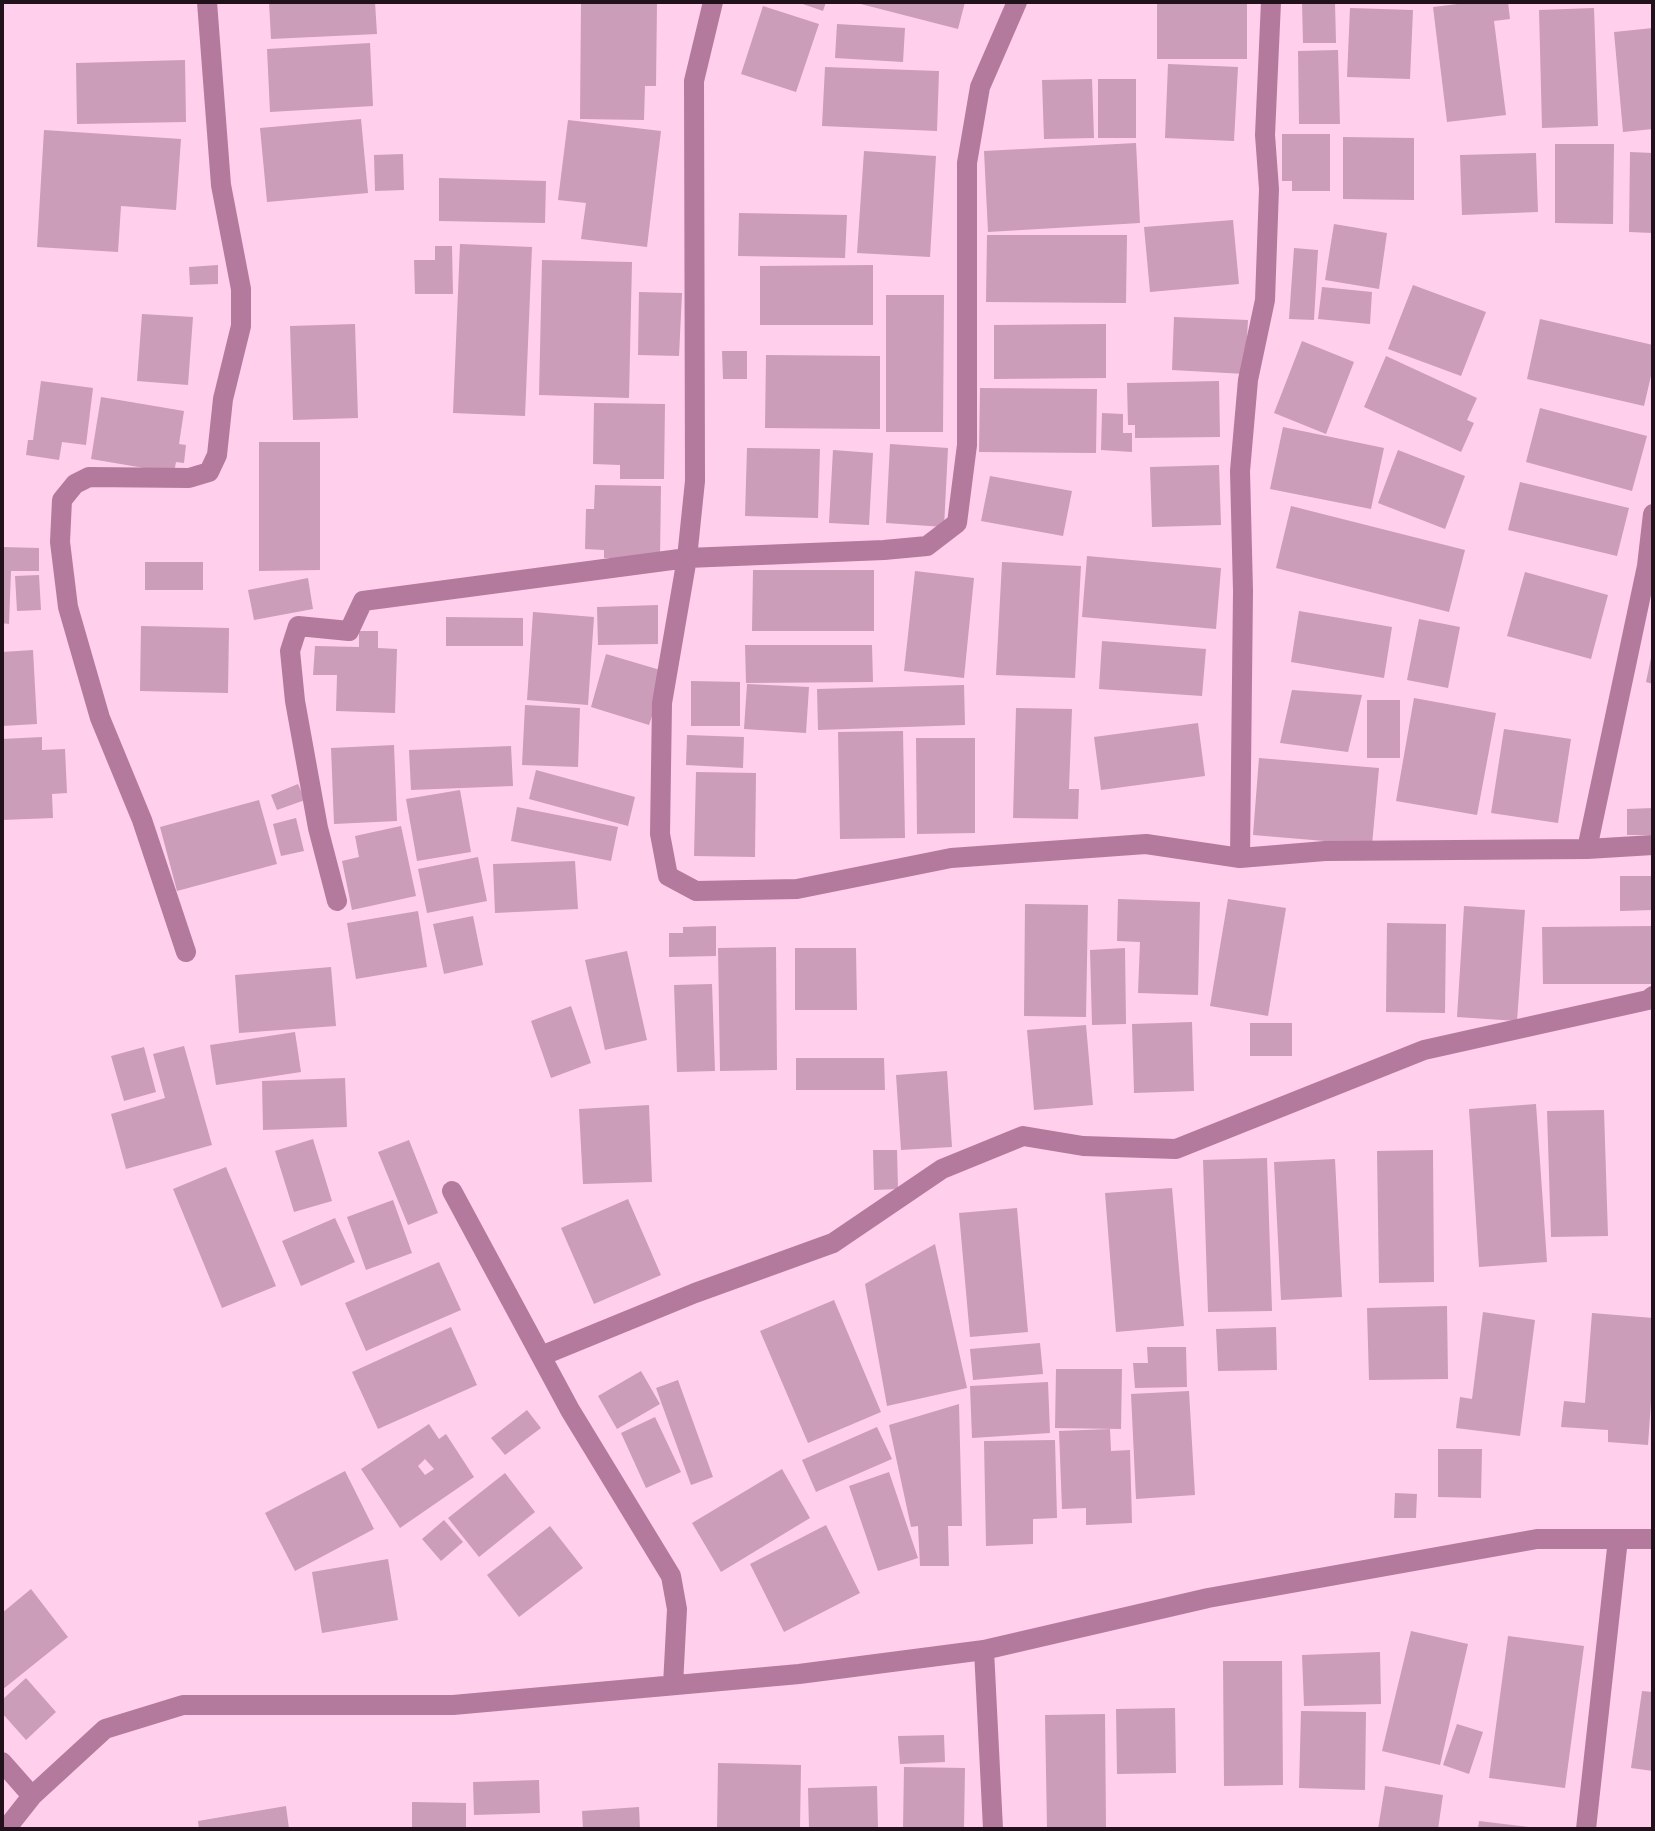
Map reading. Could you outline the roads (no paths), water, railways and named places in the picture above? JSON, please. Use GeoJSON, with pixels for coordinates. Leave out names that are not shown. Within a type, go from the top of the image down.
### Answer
{"type":"FeatureCollection","features":[{"type":"Feature","properties":{"kind":"street"},"geometry":{"type":"LineString","coordinates":[[186,952],[142,820],[100,718],[68,607],[60,542],[62,500],[75,484],[89,477],[189,478],[209,472],[217,455],[223,399],[241,326],[241,289],[221,185],[207,2]]}},
{"type":"Feature","properties":{"kind":"street"},"geometry":{"type":"LineString","coordinates":[[713,2],[694,81],[695,481],[687,558],[662,703],[660,834],[668,876],[696,891],[797,889],[951,858],[1146,844],[1240,858],[1325,851],[1587,849],[1653,845]]}},
{"type":"Feature","properties":{"kind":"street"},"geometry":{"type":"LineString","coordinates":[[337,901],[318,828],[295,701],[290,651],[298,626],[349,631],[363,601],[687,558],[927,546],[957,523],[967,445],[967,163],[980,87],[1017,2]]}},
{"type":"Feature","properties":{"kind":"street"},"geometry":{"type":"LineString","coordinates":[[1240,858],[1243,591],[1240,471],[1248,380],[1265,300],[1269,189],[1265,135],[1271,2]]}},
{"type":"Feature","properties":{"kind":"street"},"geometry":{"type":"LineString","coordinates":[[1587,849],[1647,566],[1653,514]]}},
{"type":"Feature","properties":{"kind":"street"},"geometry":{"type":"LineString","coordinates":[[541,1356],[695,1293],[833,1243],[942,1169],[1023,1136],[1083,1146],[1176,1149],[1424,1050],[1648,1000],[1653,996]]}},
{"type":"Feature","properties":{"kind":"street"},"geometry":{"type":"LineString","coordinates":[[452,1191],[570,1410],[671,1576],[677,1609],[673,1685]]}},
{"type":"Feature","properties":{"kind":"street"},"geometry":{"type":"LineString","coordinates":[[6,1829],[32,1796],[105,1729],[183,1705],[453,1705],[799,1674],[984,1650],[1208,1598],[1537,1539],[1653,1539]]}},
{"type":"Feature","properties":{"kind":"street"},"geometry":{"type":"LineString","coordinates":[[1586,1829],[1618,1539]]}},
{"type":"Feature","properties":{"kind":"street"},"geometry":{"type":"LineString","coordinates":[[984,1650],[993,1829]]}},
{"type":"Feature","properties":{"kind":"street"},"geometry":{"type":"LineString","coordinates":[[2,1762],[32,1796]]}}]}
